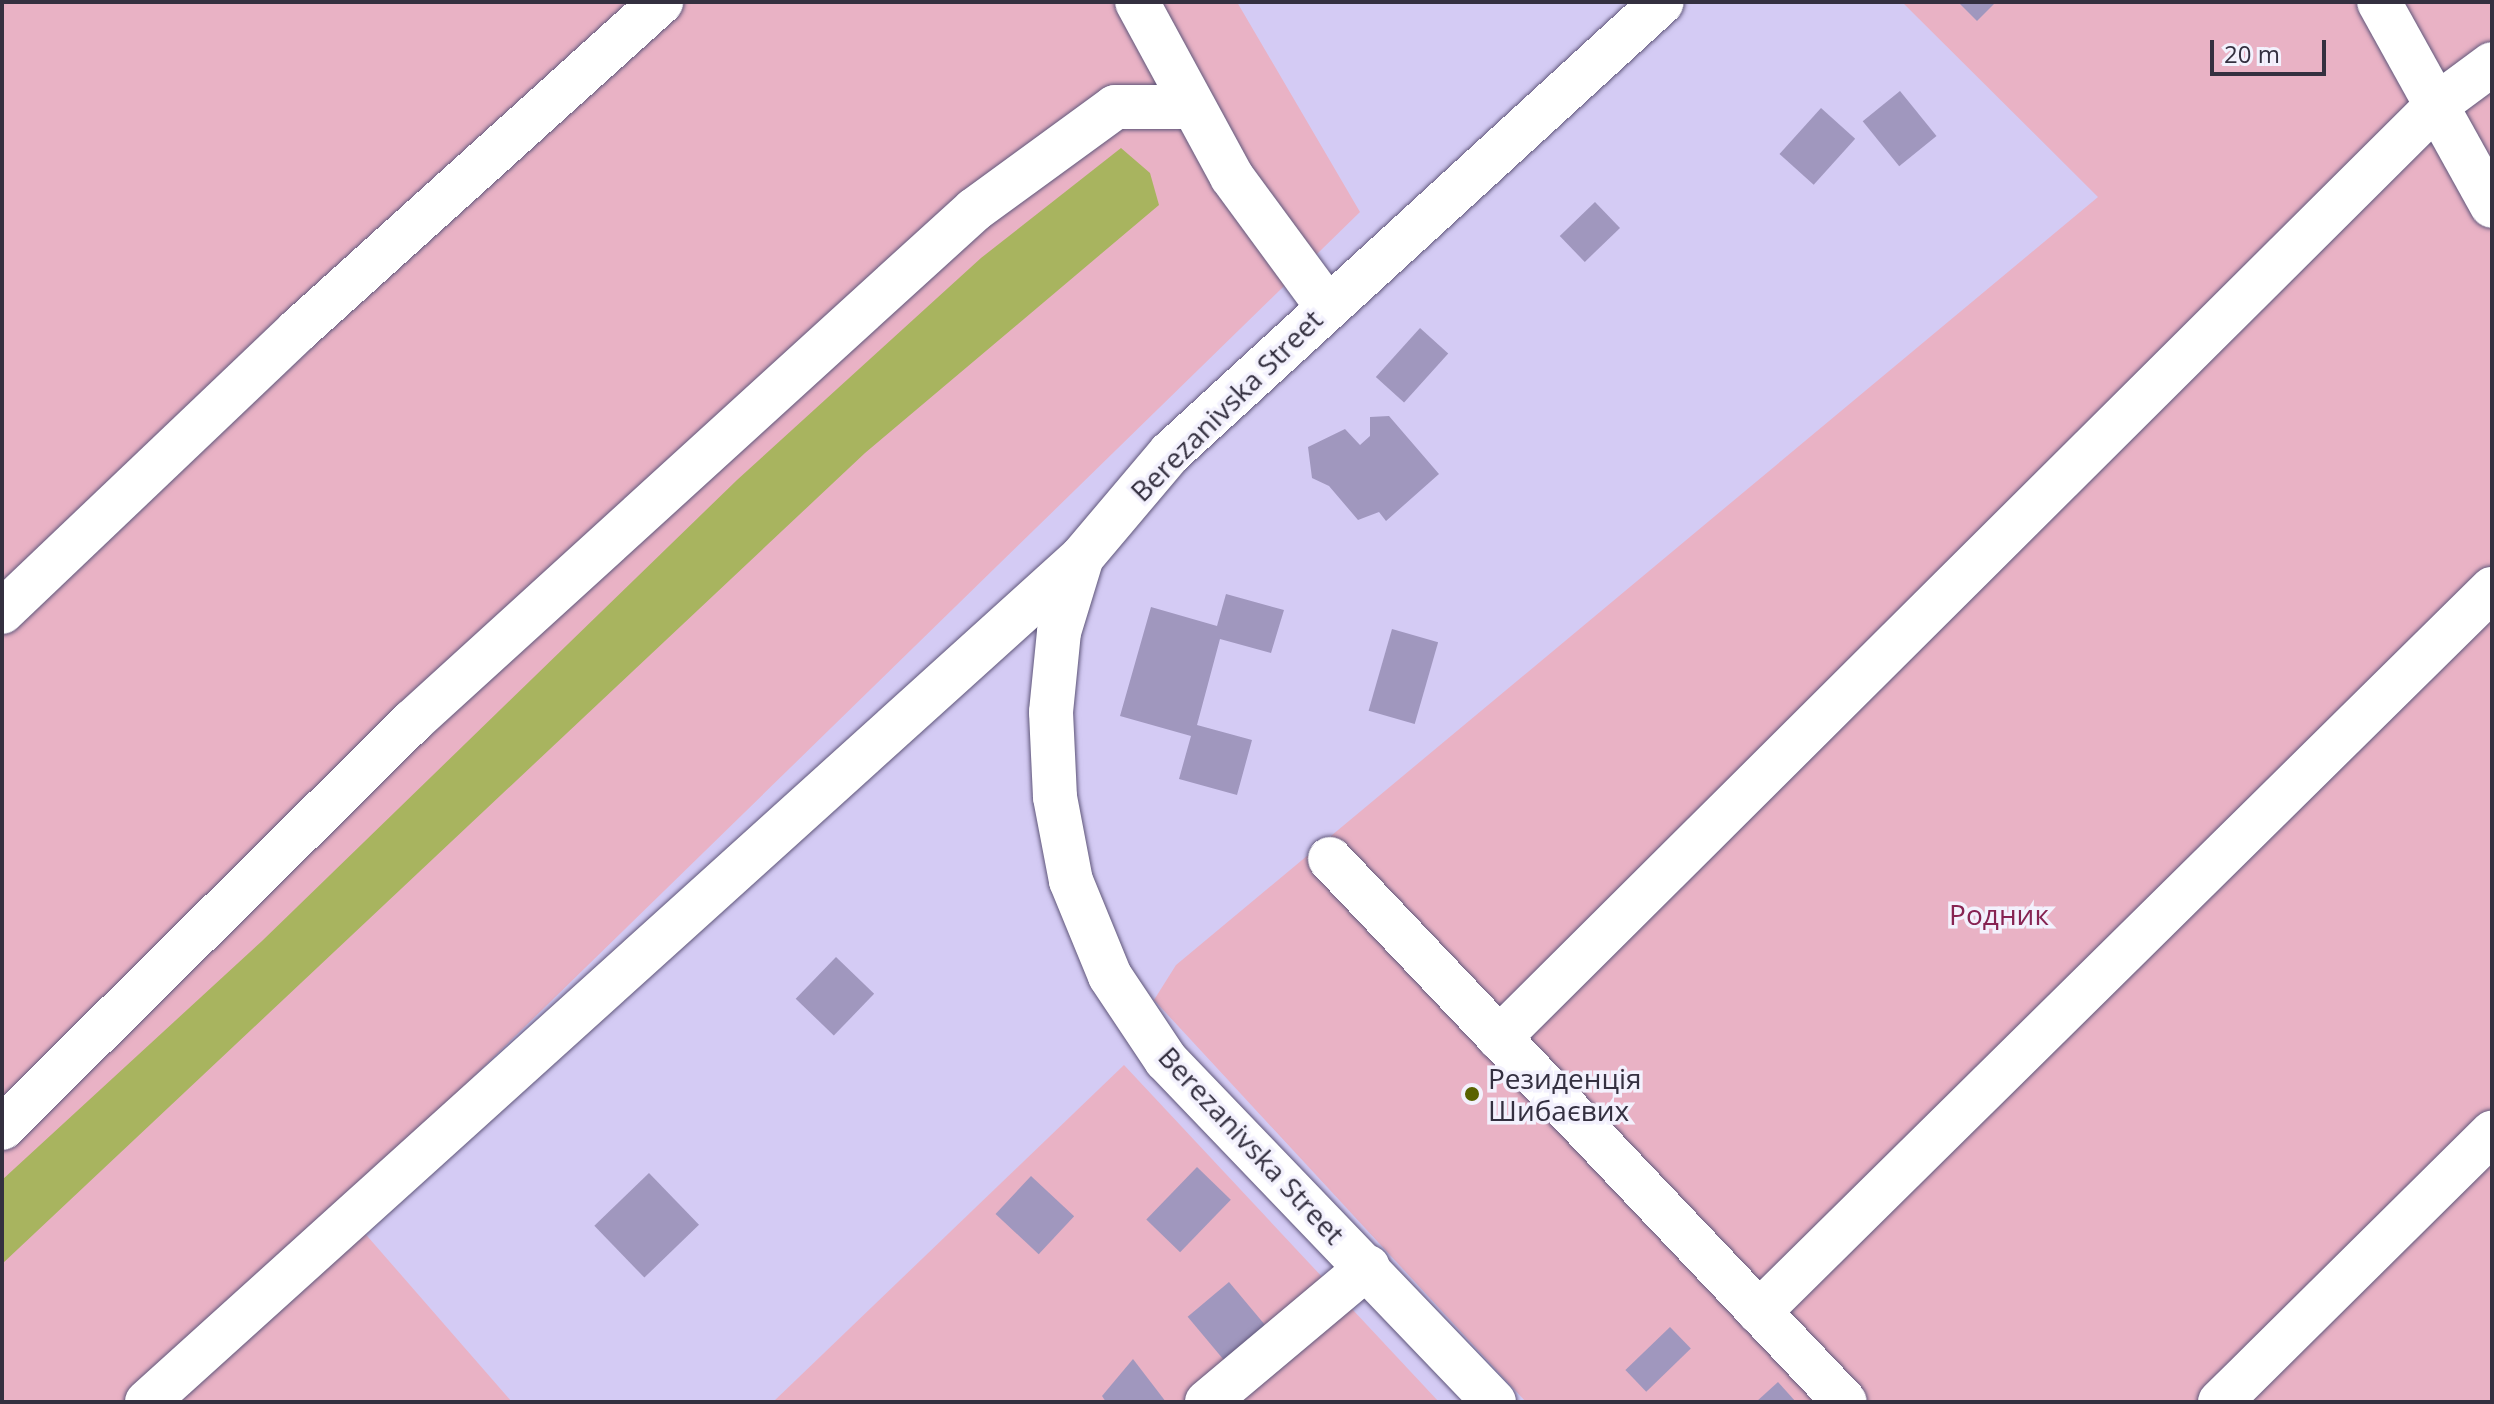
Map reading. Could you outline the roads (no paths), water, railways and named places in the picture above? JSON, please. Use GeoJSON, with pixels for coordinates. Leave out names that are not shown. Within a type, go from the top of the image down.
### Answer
{"type":"FeatureCollection","features":[{"type":"Feature","properties":{"kind":"street"},"geometry":{"type":"LineString","coordinates":[[2,612],[297,331],[661,2]]}},
{"type":"Feature","properties":{"kind":"street"},"geometry":{"type":"LineString","coordinates":[[1137,2],[1191,107],[1326,305]]}},
{"type":"Feature","properties":{"kind":"street","name":"Berezanivska Street"},"geometry":{"type":"LineString","coordinates":[[1494,1402],[1368,1267],[1166,1060],[1110,976],[1071,881],[1055,797],[1051,712],[1059,632],[1082,557],[1170,453],[1326,305],[1662,2]]}},
{"type":"Feature","properties":{"kind":"street"},"geometry":{"type":"LineString","coordinates":[[2379,2],[2492,206]]}},
{"type":"Feature","properties":{"kind":"street"},"geometry":{"type":"LineString","coordinates":[[1499,1038],[2438,104],[2492,64]]}},
{"type":"Feature","properties":{"kind":"street"},"geometry":{"type":"LineString","coordinates":[[2,1128],[413,721],[974,210],[1115,107],[1191,107]]}},
{"type":"Feature","properties":{"kind":"street"},"geometry":{"type":"LineString","coordinates":[[147,1402],[1082,557]]}},
{"type":"Feature","properties":{"kind":"street"},"geometry":{"type":"LineString","coordinates":[[1759,1312],[2492,589]]}},
{"type":"Feature","properties":{"kind":"street"},"geometry":{"type":"LineString","coordinates":[[1330,859],[1845,1402]]}},
{"type":"Feature","properties":{"kind":"street"},"geometry":{"type":"LineString","coordinates":[[2220,1402],[2492,1133]]}},
{"type":"Feature","properties":{"kind":"street"},"geometry":{"type":"LineString","coordinates":[[1207,1402],[1368,1267]]}},
{"type":"Feature","properties":{"kind":"place","name":"Резиденція Шибаєвих"},"geometry":{"type":"Point","coordinates":[1472,1094]}},
{"type":"Feature","properties":{"kind":"park label","name":"Родник"},"geometry":{"type":"Point","coordinates":[1999,914]}}]}
